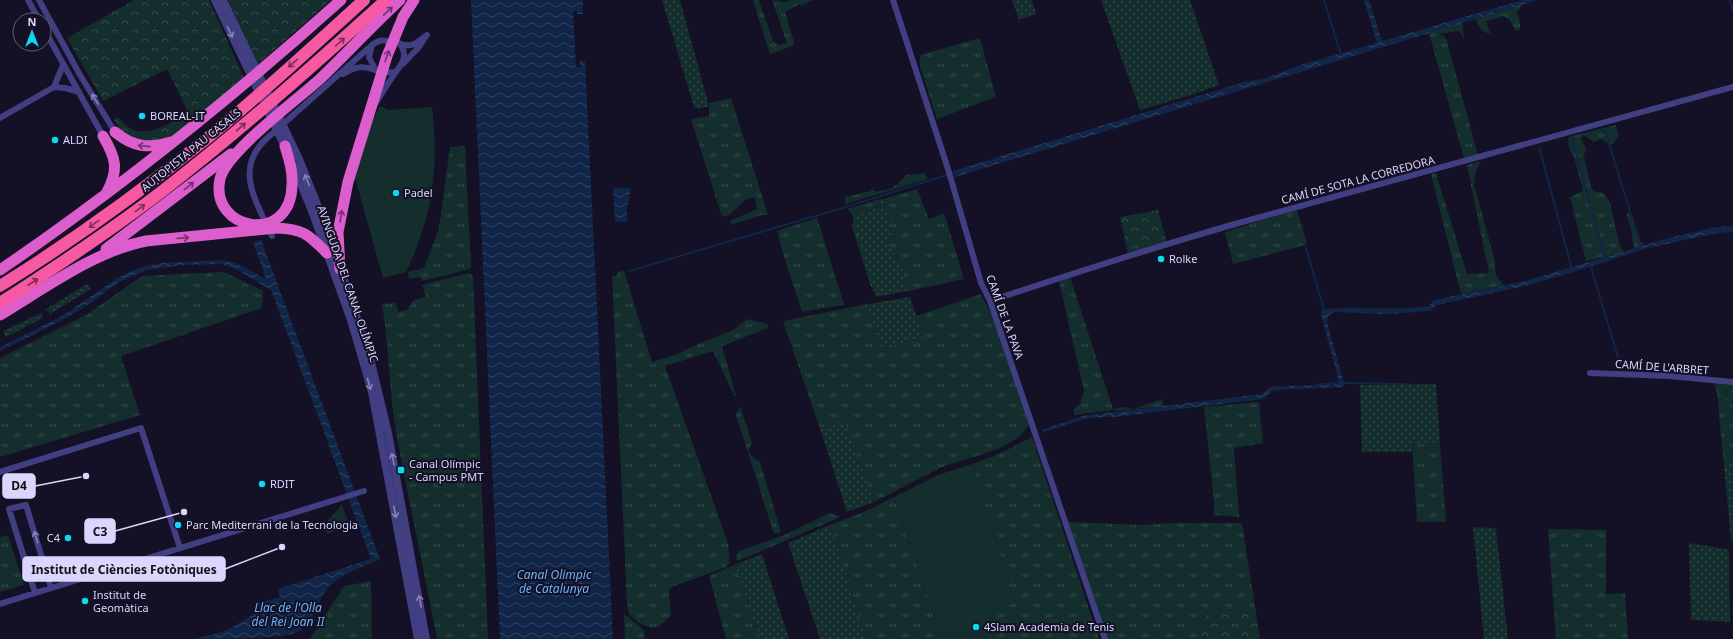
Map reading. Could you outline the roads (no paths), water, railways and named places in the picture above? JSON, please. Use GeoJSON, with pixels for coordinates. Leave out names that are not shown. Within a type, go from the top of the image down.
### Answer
{"type":"FeatureCollection","features":[{"type":"Feature","properties":{"kind":"highway"},"geometry":{"type":"LineString","coordinates":[[0,270],[106,194],[175,141],[277,58],[341,0]]}},
{"type":"Feature","properties":{"kind":"highway","name":"AUTOPISTA PAU CASALS"},"geometry":{"type":"LineString","coordinates":[[0,286],[90,226],[206,139],[364,0]]}},
{"type":"Feature","properties":{"kind":"highway","name":"AUTOPISTA PAU CASALS"},"geometry":{"type":"LineString","coordinates":[[0,303],[106,232],[164,190],[304,74],[386,0]]}},
{"type":"Feature","properties":{"kind":"highway"},"geometry":{"type":"LineString","coordinates":[[0,315],[91,260],[255,135],[320,78],[400,0]]}},
{"type":"Feature","properties":{"kind":"highway"},"geometry":{"type":"LineString","coordinates":[[340,269],[338,243],[342,208],[351,168],[366,122],[378,70],[396,42],[403,17],[414,0]]}},
{"type":"Feature","properties":{"kind":"highway"},"geometry":{"type":"LineString","coordinates":[[115,132],[126,141],[137,145],[150,146],[175,141]]}},
{"type":"Feature","properties":{"kind":"highway"},"geometry":{"type":"LineString","coordinates":[[246,228],[227,210],[221,197],[220,185],[222,174],[227,164],[255,135]]}},
{"type":"Feature","properties":{"kind":"highway"},"geometry":{"type":"LineString","coordinates":[[103,136],[111,150],[115,167],[114,177],[106,194]]}},
{"type":"Feature","properties":{"kind":"highway"},"geometry":{"type":"LineString","coordinates":[[274,228],[286,208],[292,192],[290,165],[285,146]]}},
{"type":"Feature","properties":{"kind":"highway"},"geometry":{"type":"LineString","coordinates":[[91,260],[118,248],[146,241],[260,225],[291,229],[305,233],[327,253]]}},
{"type":"Feature","properties":{"kind":"street"},"geometry":{"type":"LineString","coordinates":[[25,0],[29,0],[35,12]]}},
{"type":"Feature","properties":{"kind":"street"},"geometry":{"type":"LineString","coordinates":[[39,0],[46,12]]}},
{"type":"Feature","properties":{"kind":"street"},"geometry":{"type":"LineString","coordinates":[[44,0],[48,12]]}},
{"type":"Feature","properties":{"kind":"street","name":"AVINGUDA DEL CANAL OLÍMPIC"},"geometry":{"type":"LineString","coordinates":[[215,0],[299,159],[317,203],[369,354],[377,382],[426,639]]}},
{"type":"Feature","properties":{"kind":"street","name":"AVINGUDA DEL CANAL OLÍMPIC"},"geometry":{"type":"LineString","coordinates":[[223,0],[312,211],[351,320],[372,392],[418,639]]}},
{"type":"Feature","properties":{"kind":"street","name":"CAMÍ DE LA PAVA"},"geometry":{"type":"LineString","coordinates":[[893,0],[948,169],[981,283],[990,301],[1105,639]]}},
{"type":"Feature","properties":{"kind":"street"},"geometry":{"type":"LineString","coordinates":[[52,24],[78,71],[115,132]]}},
{"type":"Feature","properties":{"kind":"street"},"geometry":{"type":"LineString","coordinates":[[274,228],[259,208],[250,182],[248,169],[251,159],[260,145],[335,79],[362,52],[372,45],[382,40],[412,45],[427,35],[419,47],[395,72],[366,122]]}},
{"type":"Feature","properties":{"kind":"street"},"geometry":{"type":"LineString","coordinates":[[396,42],[404,55],[401,66]]}},
{"type":"Feature","properties":{"kind":"street"},"geometry":{"type":"LineString","coordinates":[[52,44],[103,136]]}},
{"type":"Feature","properties":{"kind":"street"},"geometry":{"type":"LineString","coordinates":[[372,45],[369,57],[378,70]]}},
{"type":"Feature","properties":{"kind":"street"},"geometry":{"type":"LineString","coordinates":[[63,65],[72,67],[78,71]]}},
{"type":"Feature","properties":{"kind":"street"},"geometry":{"type":"LineString","coordinates":[[54,87],[63,65]]}},
{"type":"Feature","properties":{"kind":"street"},"geometry":{"type":"LineString","coordinates":[[335,79],[355,68],[395,72]]}},
{"type":"Feature","properties":{"kind":"street"},"geometry":{"type":"LineString","coordinates":[[0,118],[54,87],[79,92]]}},
{"type":"Feature","properties":{"kind":"street","name":"CAMÍ DE SOTA LA CORREDORA"},"geometry":{"type":"LineString","coordinates":[[990,301],[1083,270],[1233,225],[1572,133],[1733,87]]}},
{"type":"Feature","properties":{"kind":"street","name":"CAMÍ DE L'ARBRET"},"geometry":{"type":"LineString","coordinates":[[1590,373],[1669,376],[1733,382]]}},
{"type":"Feature","properties":{"kind":"street"},"geometry":{"type":"LineString","coordinates":[[0,472],[141,428],[180,548]]}},
{"type":"Feature","properties":{"kind":"street"},"geometry":{"type":"LineString","coordinates":[[0,604],[362,491]]}},
{"type":"Feature","properties":{"kind":"street"},"geometry":{"type":"LineString","coordinates":[[35,593],[9,509],[26,505],[51,588]]}},
{"type":"Feature","properties":{"kind":"water","name":"Canal Olimpic de Catalunya"},"geometry":{"type":"Polygon","coordinates":[[[471,0],[583,0],[583,14],[577,14],[577,11],[573,11],[576,67],[580,67],[580,60],[585,61],[613,639],[500,639],[471,0]]]}},
{"type":"Feature","properties":{"kind":"water"},"geometry":{"type":"Polygon","coordinates":[[[1364,0],[1369,0],[1382,41],[1523,0],[1538,0],[955,177],[953,171],[1244,82],[1266,78],[1303,64],[1377,43],[1364,0]]]}},
{"type":"Feature","properties":{"kind":"water"},"geometry":{"type":"Polygon","coordinates":[[[613,188],[631,188],[627,209],[627,222],[615,222],[613,188]]]}},
{"type":"Feature","properties":{"kind":"water"},"geometry":{"type":"Polygon","coordinates":[[[1733,226],[1733,232],[1717,233],[1644,249],[1526,286],[1436,305],[1431,311],[1387,314],[1334,312],[1329,315],[1327,321],[1344,384],[1342,387],[1276,390],[1271,391],[1264,399],[1113,417],[1089,418],[1043,432],[1042,430],[1082,416],[1262,394],[1270,387],[1338,384],[1339,382],[1321,314],[1322,309],[1403,308],[1429,306],[1434,300],[1525,281],[1665,239],[1716,227],[1733,226]]]}},
{"type":"Feature","properties":{"kind":"water","name":"Llac de l'Olla del Rei Joan II"},"geometry":{"type":"Polygon","coordinates":[[[261,240],[380,559],[352,571],[332,584],[323,594],[307,623],[298,632],[264,637],[195,639],[225,631],[256,613],[259,602],[280,597],[278,589],[371,559],[271,290],[235,269],[221,264],[183,265],[147,270],[119,282],[92,302],[65,319],[0,351],[0,347],[64,315],[117,278],[146,266],[160,263],[222,260],[238,264],[266,279],[253,242],[261,240]]]}},
{"type":"Feature","properties":{"kind":"waterway"},"geometry":{"type":"LineString","coordinates":[[1324,0],[1341,55]]}},
{"type":"Feature","properties":{"kind":"waterway"},"geometry":{"type":"LineString","coordinates":[[1730,0],[1733,11]]}},
{"type":"Feature","properties":{"kind":"waterway"},"geometry":{"type":"LineString","coordinates":[[1605,131],[1641,247]]}},
{"type":"Feature","properties":{"kind":"waterway"},"geometry":{"type":"LineString","coordinates":[[1572,138],[1605,258]]}},
{"type":"Feature","properties":{"kind":"waterway"},"geometry":{"type":"LineString","coordinates":[[1539,147],[1572,269]]}},
{"type":"Feature","properties":{"kind":"waterway"},"geometry":{"type":"LineString","coordinates":[[629,271],[846,207],[956,172]]}},
{"type":"Feature","properties":{"kind":"waterway"},"geometry":{"type":"LineString","coordinates":[[1305,244],[1324,310]]}},
{"type":"Feature","properties":{"kind":"waterway"},"geometry":{"type":"LineString","coordinates":[[1590,264],[1620,364]]}},
{"type":"Feature","properties":{"kind":"waterway"},"geometry":{"type":"LineString","coordinates":[[1315,385],[1340,382]]}},
{"type":"Feature","properties":{"kind":"waterway"},"geometry":{"type":"LineString","coordinates":[[1341,383],[1409,384]]}},
{"type":"Feature","properties":{"kind":"place","name":"BOREAL-IT"},"geometry":{"type":"Point","coordinates":[142,116]}},
{"type":"Feature","properties":{"kind":"place","name":"ALDI"},"geometry":{"type":"Point","coordinates":[55,140]}},
{"type":"Feature","properties":{"kind":"place","name":"Padel"},"geometry":{"type":"Point","coordinates":[396,193]}},
{"type":"Feature","properties":{"kind":"place","name":"Rolke"},"geometry":{"type":"Point","coordinates":[1161,259]}},
{"type":"Feature","properties":{"kind":"place","name":"Canal Olímpic - Campus PMT"},"geometry":{"type":"Point","coordinates":[401,470]}},
{"type":"Feature","properties":{"kind":"place","name":"D4"},"geometry":{"type":"Point","coordinates":[86,476]}},
{"type":"Feature","properties":{"kind":"place","name":"RDIT"},"geometry":{"type":"Point","coordinates":[262,484]}},
{"type":"Feature","properties":{"kind":"place","name":"C3"},"geometry":{"type":"Point","coordinates":[184,512]}},
{"type":"Feature","properties":{"kind":"place","name":"Parc Mediterrani de la Tecnologia"},"geometry":{"type":"Point","coordinates":[178,525]}},
{"type":"Feature","properties":{"kind":"place","name":"C4"},"geometry":{"type":"Point","coordinates":[68,538]}},
{"type":"Feature","properties":{"kind":"place","name":"Institut de Ciències Fotòniques"},"geometry":{"type":"Point","coordinates":[282,547]}},
{"type":"Feature","properties":{"kind":"place","name":"Institut de Geomàtica"},"geometry":{"type":"Point","coordinates":[85,601]}},
{"type":"Feature","properties":{"kind":"place","name":"4Slam Academia de Tenis"},"geometry":{"type":"Point","coordinates":[976,627]}}]}
